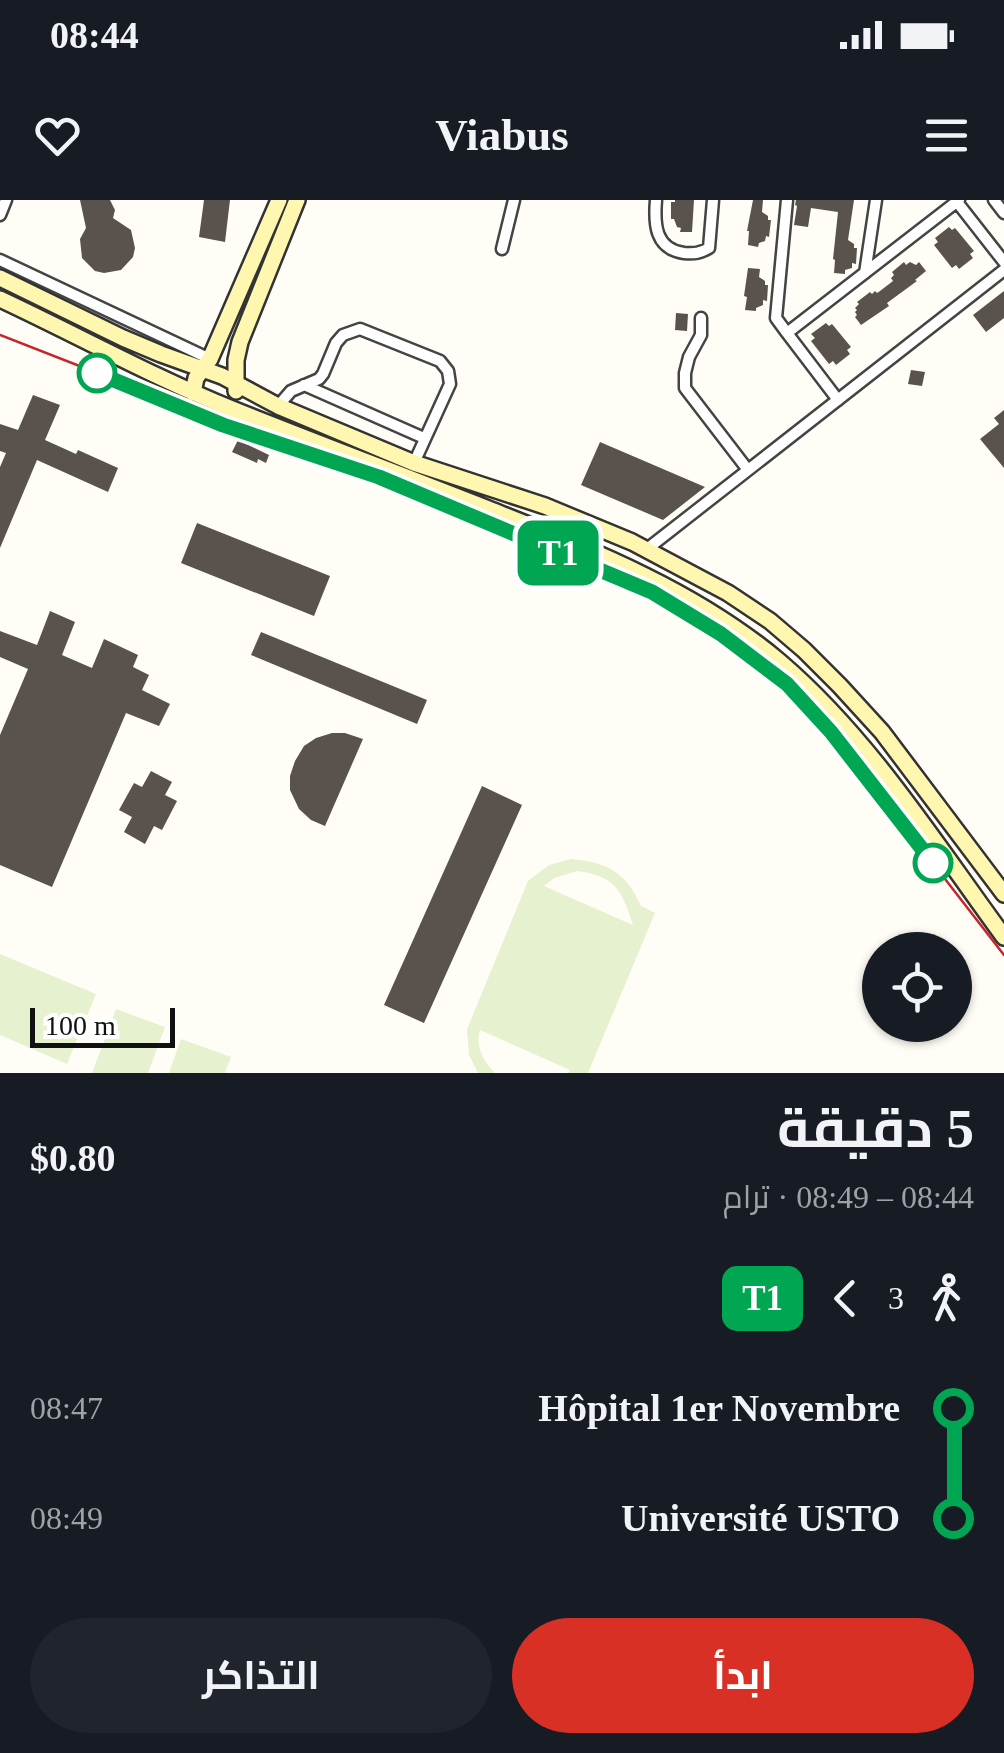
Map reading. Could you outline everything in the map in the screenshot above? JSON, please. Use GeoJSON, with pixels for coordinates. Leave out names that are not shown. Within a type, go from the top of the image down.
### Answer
{"type":"FeatureCollection","features":[{"type":"Feature","properties":{"kind":"main road"},"geometry":{"type":"LineString","coordinates":[[193,392],[194,381],[207,364],[229,318],[279,200]]}},
{"type":"Feature","properties":{"kind":"main road"},"geometry":{"type":"LineString","coordinates":[[229,408],[235,398],[238,351],[245,324],[297,200]]}},
{"type":"Feature","properties":{"kind":"main road"},"geometry":{"type":"LineString","coordinates":[[0,278],[123,338],[165,347],[207,364],[278,406],[414,462],[544,506],[646,549],[728,593],[804,650],[882,732],[1004,894]]}},
{"type":"Feature","properties":{"kind":"main road"},"geometry":{"type":"LineString","coordinates":[[0,298],[229,408],[548,532],[643,574],[742,632],[818,696],[864,746],[1004,936]]}},
{"type":"Feature","properties":{"kind":"main road"},"geometry":{"type":"LineString","coordinates":[[229,318],[245,324]]}},
{"type":"Feature","properties":{"kind":"main road"},"geometry":{"type":"LineString","coordinates":[[123,338],[131,322]]}},
{"type":"Feature","properties":{"kind":"street"},"geometry":{"type":"LineString","coordinates":[[0,215],[6,200]]}},
{"type":"Feature","properties":{"kind":"street"},"geometry":{"type":"LineString","coordinates":[[502,249],[514,200]]}},
{"type":"Feature","properties":{"kind":"street"},"geometry":{"type":"LineString","coordinates":[[656,200],[654,220],[662,242],[671,251],[698,254],[709,248],[711,242],[713,200]]}},
{"type":"Feature","properties":{"kind":"street"},"geometry":{"type":"LineString","coordinates":[[787,200],[776,318],[838,400]]}},
{"type":"Feature","properties":{"kind":"street"},"geometry":{"type":"LineString","coordinates":[[866,273],[876,200]]}},
{"type":"Feature","properties":{"kind":"street"},"geometry":{"type":"LineString","coordinates":[[994,200],[1004,213]]}},
{"type":"Feature","properties":{"kind":"street"},"geometry":{"type":"LineString","coordinates":[[786,333],[958,201],[1004,262]]}},
{"type":"Feature","properties":{"kind":"street"},"geometry":{"type":"LineString","coordinates":[[0,260],[131,322],[165,347]]}},
{"type":"Feature","properties":{"kind":"street"},"geometry":{"type":"LineString","coordinates":[[646,549],[1004,270]]}},
{"type":"Feature","properties":{"kind":"street"},"geometry":{"type":"LineString","coordinates":[[701,318],[701,336],[689,357],[685,388],[748,470]]}},
{"type":"Feature","properties":{"kind":"street"},"geometry":{"type":"LineString","coordinates":[[278,406],[291,391],[324,374],[336,343],[350,331],[371,332],[418,351],[440,361],[450,377],[448,390],[414,462]]}},
{"type":"Feature","properties":{"kind":"street"},"geometry":{"type":"LineString","coordinates":[[304,385],[424,438]]}},
{"type":"Feature","properties":{"kind":"green space"},"geometry":{"type":"Polygon","coordinates":[[[571,859],[605,866],[622,877],[641,906],[655,913],[588,1073],[568,1073],[570,1070],[480,1030],[481,1053],[495,1073],[478,1073],[469,1055],[467,1029],[528,881],[549,865],[571,859]],[[577,871],[554,878],[544,886],[633,925],[616,887],[590,873],[577,871]]]}},
{"type":"Feature","properties":{"kind":"green space"},"geometry":{"type":"Polygon","coordinates":[[[0,954],[96,994],[67,1064],[0,1035],[0,954]]]}},
{"type":"Feature","properties":{"kind":"green space"},"geometry":{"type":"Polygon","coordinates":[[[116,1009],[165,1027],[148,1073],[92,1073],[116,1009]]]}},
{"type":"Feature","properties":{"kind":"green space"},"geometry":{"type":"Polygon","coordinates":[[[181,1039],[231,1057],[225,1073],[169,1073],[181,1039]]]}},
{"type":"Feature","properties":{"kind":"building"},"geometry":{"type":"Polygon","coordinates":[[[80,200],[110,200],[115,210],[113,218],[131,230],[133,257],[121,270],[95,271],[82,258],[80,239],[86,228],[80,200]]]}},
{"type":"Feature","properties":{"kind":"building"},"geometry":{"type":"Polygon","coordinates":[[[204,200],[230,200],[225,242],[199,237],[204,200]]]}},
{"type":"Feature","properties":{"kind":"building"},"geometry":{"type":"Polygon","coordinates":[[[694,200],[692,232],[680,232],[681,228],[671,219],[671,202],[694,200]]]}},
{"type":"Feature","properties":{"kind":"building"},"geometry":{"type":"Polygon","coordinates":[[[753,200],[763,200],[762,212],[771,220],[769,237],[758,247],[748,245],[753,200]]]}},
{"type":"Feature","properties":{"kind":"building"},"geometry":{"type":"Polygon","coordinates":[[[796,200],[854,200],[848,240],[857,248],[856,264],[852,263],[845,274],[834,273],[838,212],[811,208],[808,227],[794,225],[796,200]]]}},
{"type":"Feature","properties":{"kind":"building"},"geometry":{"type":"Polygon","coordinates":[[[949,227],[955,228],[974,251],[970,254],[973,258],[959,269],[956,265],[952,268],[934,245],[938,242],[935,238],[949,227]]]}},
{"type":"Feature","properties":{"kind":"building"},"geometry":{"type":"Polygon","coordinates":[[[904,262],[919,262],[926,271],[887,303],[889,306],[861,325],[855,317],[857,302],[893,281],[892,272],[904,262]]]}},
{"type":"Feature","properties":{"kind":"building"},"geometry":{"type":"Polygon","coordinates":[[[748,268],[760,269],[759,277],[768,285],[767,301],[763,300],[756,311],[745,310],[748,268]]]}},
{"type":"Feature","properties":{"kind":"building"},"geometry":{"type":"Polygon","coordinates":[[[1004,291],[1004,318],[986,332],[973,315],[1004,291]]]}},
{"type":"Feature","properties":{"kind":"building"},"geometry":{"type":"Polygon","coordinates":[[[676,313],[688,314],[687,331],[675,330],[676,313]]]}},
{"type":"Feature","properties":{"kind":"building"},"geometry":{"type":"Polygon","coordinates":[[[826,323],[832,324],[851,347],[847,350],[850,354],[836,365],[833,361],[829,364],[811,341],[815,338],[811,334],[826,323]]]}},
{"type":"Feature","properties":{"kind":"building"},"geometry":{"type":"Polygon","coordinates":[[[911,370],[925,372],[922,386],[908,384],[911,370]]]}},
{"type":"Feature","properties":{"kind":"building"},"geometry":{"type":"Polygon","coordinates":[[[33,395],[60,405],[45,440],[118,468],[108,492],[37,460],[0,548],[0,467],[6,453],[0,451],[0,424],[18,430],[33,395]]]}},
{"type":"Feature","properties":{"kind":"building"},"geometry":{"type":"Polygon","coordinates":[[[1004,410],[1004,468],[980,439],[999,424],[994,418],[1004,410]]]}},
{"type":"Feature","properties":{"kind":"building"},"geometry":{"type":"Polygon","coordinates":[[[238,440],[269,455],[266,463],[232,452],[238,440]]]}},
{"type":"Feature","properties":{"kind":"building"},"geometry":{"type":"Polygon","coordinates":[[[600,442],[705,487],[663,520],[581,485],[600,442]]]}},
{"type":"Feature","properties":{"kind":"building"},"geometry":{"type":"Polygon","coordinates":[[[197,523],[330,576],[314,616],[181,563],[197,523]]]}},
{"type":"Feature","properties":{"kind":"building"},"geometry":{"type":"Polygon","coordinates":[[[50,611],[75,622],[62,655],[92,668],[104,639],[138,655],[133,667],[149,675],[142,690],[170,704],[159,726],[126,713],[52,887],[0,865],[0,735],[28,669],[0,657],[0,631],[37,645],[50,611]]]}},
{"type":"Feature","properties":{"kind":"building"},"geometry":{"type":"Polygon","coordinates":[[[261,632],[427,700],[417,724],[251,655],[261,632]]]}},
{"type":"Feature","properties":{"kind":"building"},"geometry":{"type":"Polygon","coordinates":[[[332,733],[363,739],[325,826],[299,809],[290,790],[290,776],[304,746],[332,733]]]}},
{"type":"Feature","properties":{"kind":"building"},"geometry":{"type":"Polygon","coordinates":[[[151,771],[172,782],[165,795],[177,801],[162,830],[154,826],[145,844],[124,832],[132,817],[119,810],[134,783],[142,787],[151,771]]]}},
{"type":"Feature","properties":{"kind":"building"},"geometry":{"type":"Polygon","coordinates":[[[482,786],[522,805],[424,1023],[384,1005],[482,786]]]}},
{"type":"Feature","properties":{"kind":"tram line"},"geometry":{"type":"LineString","coordinates":[[0,335],[223,425],[379,477],[652,592],[721,633],[787,684],[831,732],[1004,955]]}},
{"type":"Feature","properties":{"kind":"tram line","name":"T1"},"geometry":{"type":"LineString","coordinates":[[97,373],[223,425],[379,477],[652,592],[721,634],[787,684],[831,732],[933,863]]}}]}
